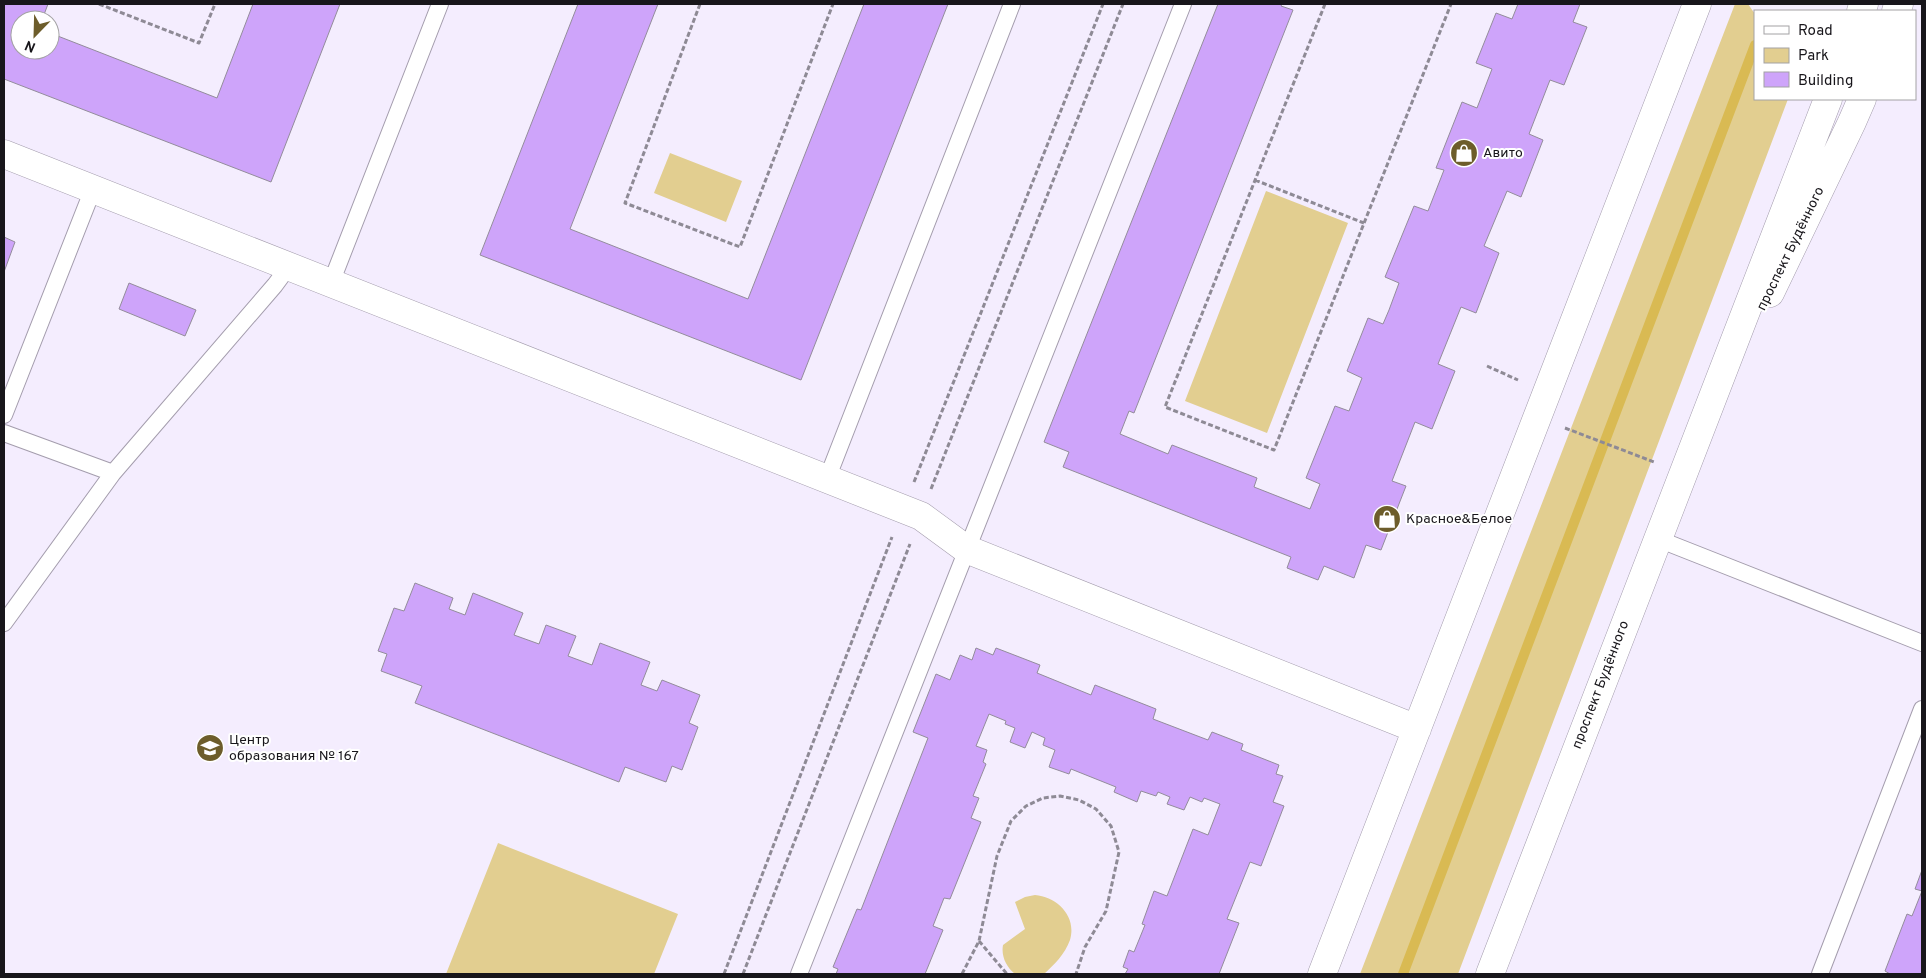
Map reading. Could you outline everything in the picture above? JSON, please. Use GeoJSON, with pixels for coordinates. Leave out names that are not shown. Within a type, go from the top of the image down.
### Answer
{"type":"FeatureCollection","features":[{"type":"Feature","properties":{"kind":"street"},"geometry":{"type":"LineString","coordinates":[[1322,974],[1697,4]]}},
{"type":"Feature","properties":{"kind":"street","name":"проспект Будённого"},"geometry":{"type":"LineString","coordinates":[[1490,974],[1828,100]]}},
{"type":"Feature","properties":{"kind":"street","name":"проспект Будённого"},"geometry":{"type":"LineString","coordinates":[[1713,395],[1746,344],[1862,100]]}},
{"type":"Feature","properties":{"kind":"street"},"geometry":{"type":"LineString","coordinates":[[4,154],[921,516],[966,549],[1417,729]]}},
{"type":"Feature","properties":{"kind":"lane"},"geometry":{"type":"LineString","coordinates":[[331,283],[440,4]]}},
{"type":"Feature","properties":{"kind":"lane"},"geometry":{"type":"LineString","coordinates":[[828,479],[1012,4]]}},
{"type":"Feature","properties":{"kind":"lane"},"geometry":{"type":"LineString","coordinates":[[799,974],[1182,4]]}},
{"type":"Feature","properties":{"kind":"lane"},"geometry":{"type":"LineString","coordinates":[[4,415],[93,189]]}},
{"type":"Feature","properties":{"kind":"lane"},"geometry":{"type":"LineString","coordinates":[[4,623],[112,473],[275,286],[290,266]]}},
{"type":"Feature","properties":{"kind":"lane"},"geometry":{"type":"LineString","coordinates":[[4,433],[112,473]]}},
{"type":"Feature","properties":{"kind":"lane"},"geometry":{"type":"LineString","coordinates":[[1658,539],[1922,643]]}},
{"type":"Feature","properties":{"kind":"lane"},"geometry":{"type":"LineString","coordinates":[[1820,974],[1919,729],[1922,709]]}},
{"type":"Feature","properties":{"kind":"path"},"geometry":{"type":"LineString","coordinates":[[99,4],[199,44],[215,4]]}},
{"type":"Feature","properties":{"kind":"path"},"geometry":{"type":"LineString","coordinates":[[700,4],[626,204],[740,248],[833,4]]}},
{"type":"Feature","properties":{"kind":"path"},"geometry":{"type":"LineString","coordinates":[[1325,4],[1165,407],[1274,450],[1451,4]]}},
{"type":"Feature","properties":{"kind":"path"},"geometry":{"type":"LineString","coordinates":[[1255,180],[1364,223]]}},
{"type":"Feature","properties":{"kind":"path"},"geometry":{"type":"LineString","coordinates":[[1537,417],[1683,474]]}},
{"type":"Feature","properties":{"kind":"path"},"geometry":{"type":"LineString","coordinates":[[962,974],[979,941],[997,856],[1011,821],[1026,806],[1043,798],[1060,796],[1079,800],[1096,809],[1111,826],[1118,852],[1106,911],[1085,947],[1076,974]]}},
{"type":"Feature","properties":{"kind":"path"},"geometry":{"type":"LineString","coordinates":[[979,941],[1007,974]]}},
{"type":"Feature","properties":{"kind":"green space"},"geometry":{"type":"Polygon","coordinates":[[[1735,4],[1748,4],[1754,13],[1754,100],[1788,100],[1458,974],[1360,974],[1735,4]]]}},
{"type":"Feature","properties":{"kind":"green space"},"geometry":{"type":"Polygon","coordinates":[[[670,153],[742,181],[726,222],[654,193],[670,153]]]}},
{"type":"Feature","properties":{"kind":"green space"},"geometry":{"type":"Polygon","coordinates":[[[1266,191],[1348,223],[1267,433],[1185,401],[1266,191]]]}},
{"type":"Feature","properties":{"kind":"green space"},"geometry":{"type":"Polygon","coordinates":[[[498,843],[678,914],[654,974],[446,974],[498,843]]]}},
{"type":"Feature","properties":{"kind":"green space"},"geometry":{"type":"Polygon","coordinates":[[[1035,895],[1051,899],[1063,909],[1071,923],[1070,940],[1062,955],[1044,974],[1015,974],[1005,961],[1003,945],[1025,929],[1015,902],[1035,895]]]}},
{"type":"Feature","properties":{"kind":"building"},"geometry":{"type":"Polygon","coordinates":[[[4,4],[48,4],[46,10],[10,10],[10,60],[60,60],[60,37],[217,98],[253,4],[340,4],[271,182],[4,79],[4,4]]]}},
{"type":"Feature","properties":{"kind":"building"},"geometry":{"type":"Polygon","coordinates":[[[578,4],[658,4],[570,229],[748,299],[864,4],[948,4],[801,380],[480,255],[578,4]]]}},
{"type":"Feature","properties":{"kind":"building"},"geometry":{"type":"Polygon","coordinates":[[[1218,4],[1282,4],[1281,6],[1293,10],[1134,413],[1129,411],[1120,434],[1168,454],[1172,445],[1257,478],[1254,487],[1310,509],[1320,484],[1306,478],[1335,406],[1349,411],[1362,378],[1347,371],[1368,318],[1383,324],[1389,310],[1399,283],[1385,277],[1414,206],[1428,211],[1444,170],[1436,168],[1462,102],[1477,108],[1492,69],[1476,63],[1496,13],[1512,19],[1518,4],[1580,4],[1573,22],[1587,27],[1564,85],[1550,80],[1529,134],[1543,140],[1521,197],[1507,191],[1484,246],[1499,253],[1476,313],[1461,307],[1438,364],[1455,371],[1432,429],[1415,422],[1392,481],[1406,486],[1381,550],[1366,545],[1354,578],[1324,566],[1318,580],[1287,568],[1291,557],[1063,467],[1069,452],[1044,442],[1218,4]]]}},
{"type":"Feature","properties":{"kind":"building"},"geometry":{"type":"Polygon","coordinates":[[[4,237],[15,242],[4,272],[4,237]]]}},
{"type":"Feature","properties":{"kind":"building"},"geometry":{"type":"Polygon","coordinates":[[[129,283],[196,310],[185,336],[119,309],[129,283]]]}},
{"type":"Feature","properties":{"kind":"building"},"geometry":{"type":"Polygon","coordinates":[[[415,583],[453,598],[449,609],[465,615],[473,593],[523,613],[514,635],[539,644],[546,625],[576,636],[568,656],[592,665],[600,643],[650,662],[641,685],[657,691],[662,680],[700,695],[689,723],[698,727],[682,770],[672,766],[666,782],[625,767],[619,782],[415,703],[422,686],[381,671],[387,654],[378,651],[394,608],[404,611],[415,583]]]}},
{"type":"Feature","properties":{"kind":"building"},"geometry":{"type":"Polygon","coordinates":[[[976,648],[993,655],[996,648],[1040,665],[1037,673],[1091,695],[1095,685],[1156,709],[1153,719],[1208,740],[1212,732],[1243,744],[1241,750],[1279,765],[1276,774],[1283,776],[1273,802],[1284,806],[1261,866],[1250,862],[1227,919],[1239,923],[1219,974],[1125,974],[1128,969],[1123,967],[1129,950],[1134,952],[1145,925],[1142,924],[1154,891],[1167,896],[1193,829],[1208,835],[1220,804],[1204,798],[1202,802],[1190,797],[1184,810],[1167,804],[1170,797],[1158,792],[1156,796],[1141,791],[1137,802],[1114,792],[1116,787],[1071,769],[1069,774],[1049,767],[1055,750],[1043,745],[1045,738],[1032,732],[1025,748],[1010,742],[1015,728],[1005,724],[1006,721],[989,714],[976,746],[987,750],[983,762],[986,764],[973,796],[979,798],[971,818],[981,822],[950,899],[944,898],[933,926],[943,930],[925,974],[836,974],[838,969],[833,967],[857,909],[861,910],[928,738],[913,732],[936,674],[950,680],[960,655],[972,660],[976,648]]]}},
{"type":"Feature","properties":{"kind":"building"},"geometry":{"type":"Polygon","coordinates":[[[1922,870],[1922,891],[1915,889],[1922,870]]]}},
{"type":"Feature","properties":{"kind":"building"},"geometry":{"type":"Polygon","coordinates":[[[1922,891],[1922,974],[1890,974],[1885,971],[1907,914],[1912,916],[1922,891]]]}},
{"type":"Feature","properties":{"kind":"waterway"},"geometry":{"type":"LineString","coordinates":[[1403,974],[1754,48]]}},
{"type":"Feature","properties":{"kind":"place","name":"Авито"},"geometry":{"type":"Point","coordinates":[1464,153]}},
{"type":"Feature","properties":{"kind":"place","name":"Красное&Белое"},"geometry":{"type":"Point","coordinates":[1387,519]}},
{"type":"Feature","properties":{"kind":"place","name":"Центр образования № 167"},"geometry":{"type":"Point","coordinates":[210,748]}}]}
